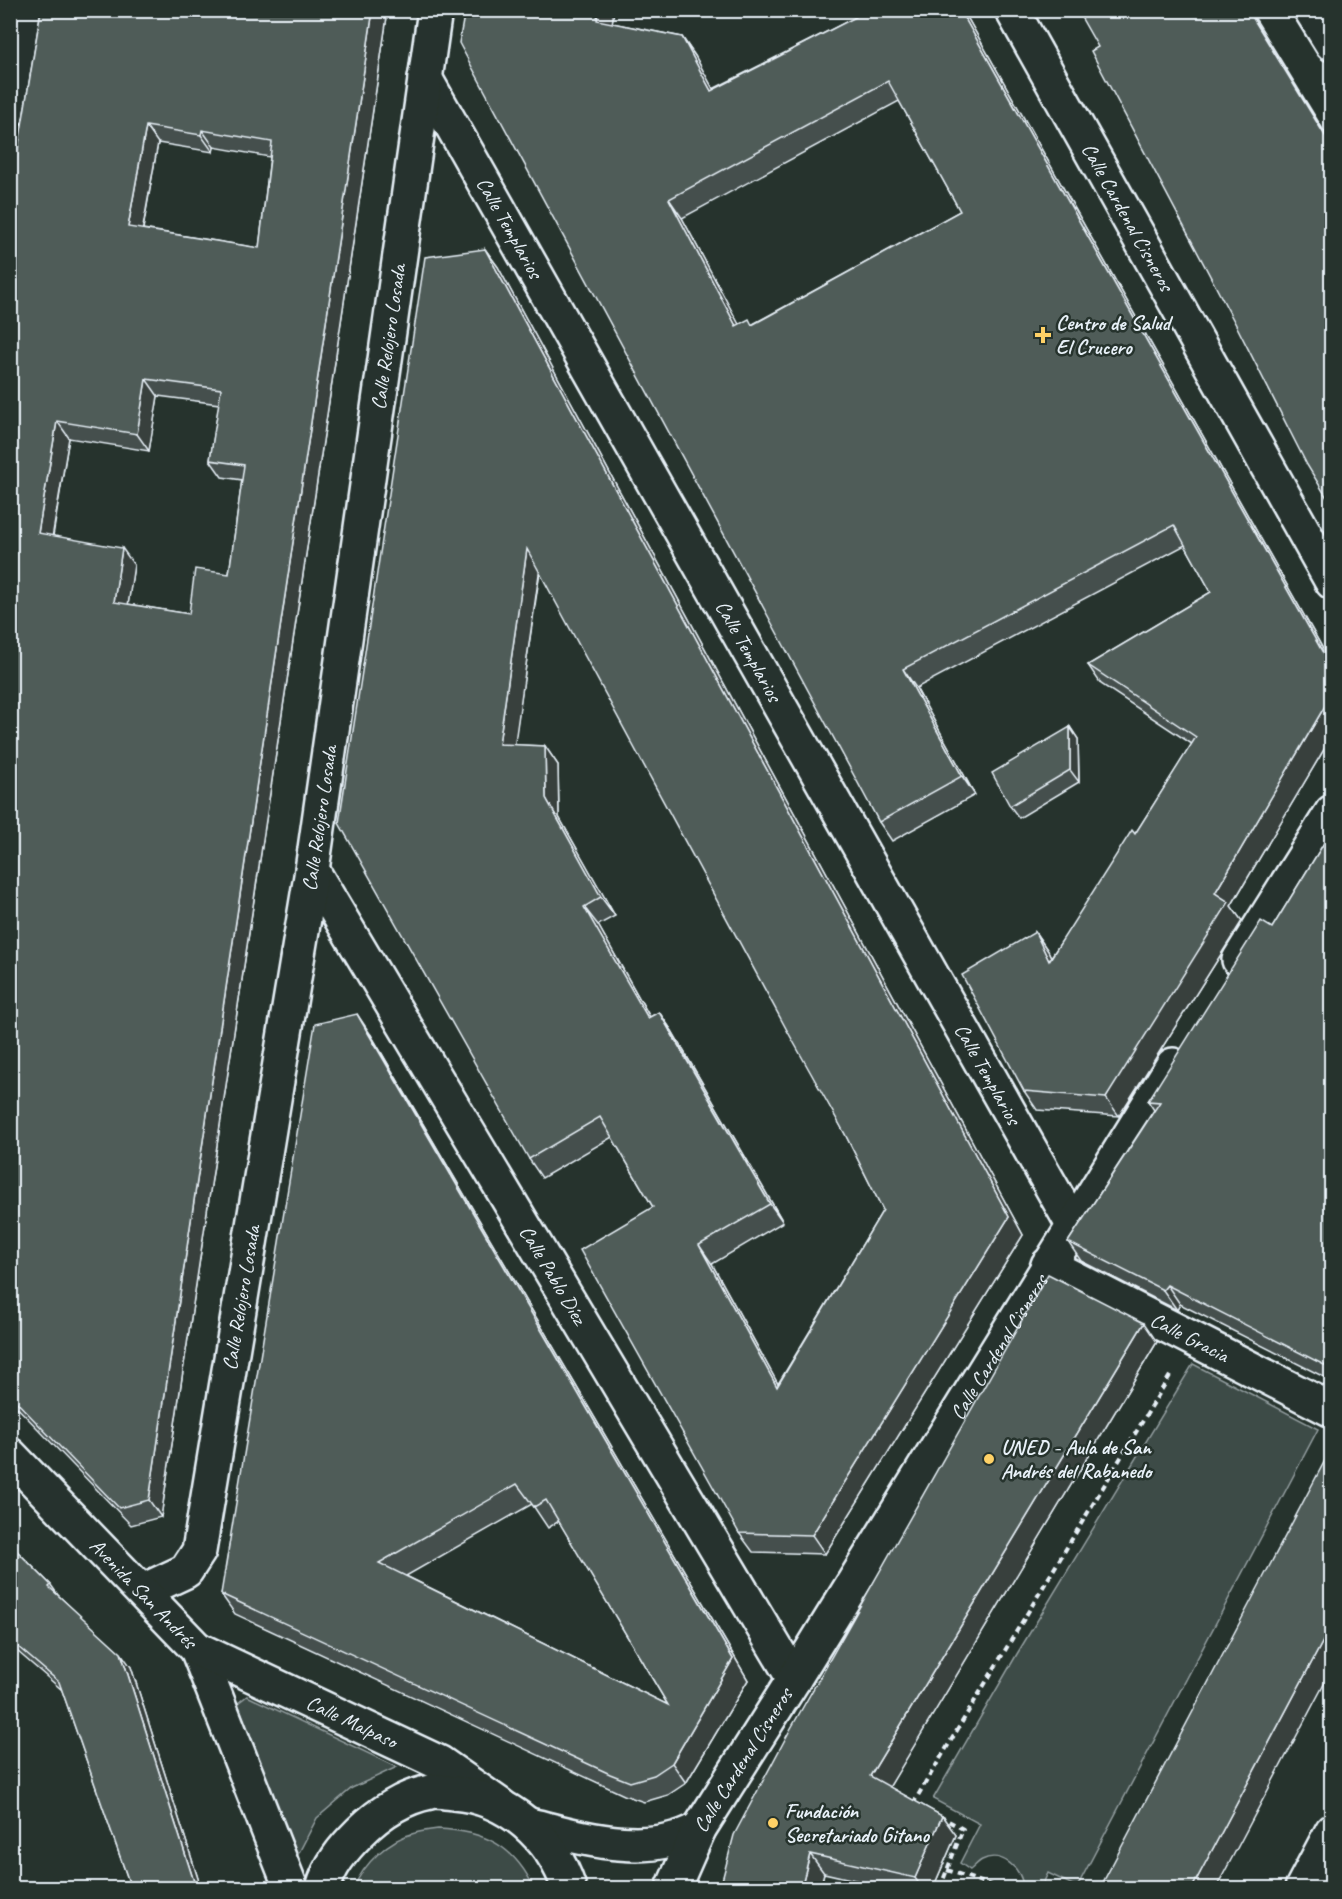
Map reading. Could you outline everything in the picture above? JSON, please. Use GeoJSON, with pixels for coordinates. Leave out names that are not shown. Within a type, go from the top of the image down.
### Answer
{"type":"FeatureCollection","features":[{"type":"Feature","properties":{"kind":"street"},"geometry":{"type":"LineString","coordinates":[[10,110],[25,10]]}},
{"type":"Feature","properties":{"kind":"street","name":"Calle Relojero Losada"},"geometry":{"type":"LineString","coordinates":[[143,1591],[186,1571],[199,1551],[312,870],[435,10]]}},
{"type":"Feature","properties":{"kind":"street","name":"Calle Cardenal Cisneros"},"geometry":{"type":"LineString","coordinates":[[1012,10],[1332,582]]}},
{"type":"Feature","properties":{"kind":"street"},"geometry":{"type":"LineString","coordinates":[[1311,10],[1332,44]]}},
{"type":"Feature","properties":{"kind":"street","name":"Calle Templarios"},"geometry":{"type":"LineString","coordinates":[[425,78],[1073,1225]]}},
{"type":"Feature","properties":{"kind":"street"},"geometry":{"type":"LineString","coordinates":[[1224,983],[1332,812]]}},
{"type":"Feature","properties":{"kind":"street","name":"Calle Pablo Díez"},"geometry":{"type":"LineString","coordinates":[[312,870],[794,1679]]}},
{"type":"Feature","properties":{"kind":"street","name":"Calle Cardenal Cisneros"},"geometry":{"type":"LineString","coordinates":[[673,1888],[699,1829],[1186,1044]]}},
{"type":"Feature","properties":{"kind":"street","name":"Calle Gracia"},"geometry":{"type":"LineString","coordinates":[[1048,1265],[1332,1410]]}},
{"type":"Feature","properties":{"kind":"street","name":"Avenida San Andrés"},"geometry":{"type":"LineString","coordinates":[[10,1455],[197,1649],[291,1888]]}},
{"type":"Feature","properties":{"kind":"street","name":"Calle Malpaso"},"geometry":{"type":"LineString","coordinates":[[197,1649],[440,1763],[500,1805]]}},
{"type":"Feature","properties":{"kind":"street"},"geometry":{"type":"LineString","coordinates":[[323,1888],[327,1873],[346,1846],[372,1820],[400,1802],[432,1791],[467,1794],[500,1805],[530,1825],[553,1852],[569,1888]]}},
{"type":"Feature","properties":{"kind":"street"},"geometry":{"type":"LineString","coordinates":[[530,1825],[608,1841],[653,1844],[684,1838],[699,1829]]}},
{"type":"Feature","properties":{"kind":"street"},"geometry":{"type":"LineString","coordinates":[[1317,1878],[1332,1831]]}},
{"type":"Feature","properties":{"kind":"path"},"geometry":{"type":"LineString","coordinates":[[924,1808],[914,1802],[1172,1373]]}},
{"type":"Feature","properties":{"kind":"path"},"geometry":{"type":"LineString","coordinates":[[933,1813],[963,1829],[940,1888]]}},
{"type":"Feature","properties":{"kind":"path"},"geometry":{"type":"LineString","coordinates":[[947,1870],[999,1888]]}},
{"type":"Feature","properties":{"kind":"shaded area"},"geometry":{"type":"Polygon","coordinates":[[[1193,1364],[1318,1429],[1077,1887],[1048,1873],[1041,1888],[1023,1888],[1015,1868],[1010,1863],[996,1857],[982,1860],[970,1870],[960,1863],[980,1824],[933,1799],[1017,1654],[1193,1364]]]}},
{"type":"Feature","properties":{"kind":"shaded area"},"geometry":{"type":"Polygon","coordinates":[[[247,1696],[397,1767],[352,1788],[317,1818],[294,1862],[238,1703],[247,1696]]]}},
{"type":"Feature","properties":{"kind":"shaded area"},"geometry":{"type":"Polygon","coordinates":[[[438,1829],[470,1833],[496,1843],[517,1861],[534,1888],[354,1888],[370,1862],[387,1847],[405,1836],[438,1829]]]}},
{"type":"Feature","properties":{"kind":"building"},"geometry":{"type":"Polygon","coordinates":[[[41,10],[373,10],[149,1500],[119,1508],[10,1395],[10,198],[41,10]],[[146,126],[128,227],[259,248],[272,142],[202,130],[201,135],[146,126]],[[146,379],[137,434],[57,421],[38,533],[122,548],[114,602],[189,614],[195,569],[229,574],[244,465],[210,460],[221,389],[146,379]]]}},
{"type":"Feature","properties":{"kind":"building"},"geometry":{"type":"Polygon","coordinates":[[[465,10],[598,10],[597,20],[682,37],[711,91],[856,17],[853,10],[960,10],[1332,669],[1332,694],[1215,893],[1229,902],[1106,1098],[1024,1091],[962,975],[1035,932],[1049,961],[1132,830],[1135,834],[1196,737],[1088,665],[1211,592],[1174,525],[903,669],[962,776],[879,822],[459,43],[465,10]],[[888,81],[669,199],[736,326],[749,319],[752,325],[960,211],[888,81]]]}},
{"type":"Feature","properties":{"kind":"building"},"geometry":{"type":"Polygon","coordinates":[[[1077,10],[1248,10],[1332,147],[1332,506],[1307,465],[1235,323],[1091,51],[1098,47],[1077,10]]]}},
{"type":"Feature","properties":{"kind":"building"},"geometry":{"type":"Polygon","coordinates":[[[485,249],[1009,1217],[812,1535],[739,1533],[580,1250],[653,1207],[600,1117],[529,1159],[339,823],[425,257],[485,249]],[[527,549],[499,744],[545,746],[546,798],[601,897],[584,907],[648,1018],[659,1012],[770,1204],[699,1245],[777,1387],[883,1210],[845,1134],[527,549]]]}},
{"type":"Feature","properties":{"kind":"building"},"geometry":{"type":"Polygon","coordinates":[[[1070,727],[1070,770],[1010,806],[992,773],[1070,727]]]}},
{"type":"Feature","properties":{"kind":"building"},"geometry":{"type":"Polygon","coordinates":[[[1332,830],[1332,1369],[1167,1285],[1163,1290],[1068,1242],[1160,1102],[1148,1101],[1261,921],[1272,928],[1332,830]]]}},
{"type":"Feature","properties":{"kind":"building"},"geometry":{"type":"Polygon","coordinates":[[[357,1014],[733,1659],[672,1763],[654,1775],[630,1782],[610,1774],[221,1594],[315,1024],[357,1014]],[[517,1484],[379,1563],[668,1705],[546,1500],[534,1507],[517,1484]]]}},
{"type":"Feature","properties":{"kind":"building"},"geometry":{"type":"Polygon","coordinates":[[[1048,1274],[1144,1323],[870,1776],[942,1816],[915,1878],[810,1854],[801,1888],[720,1888],[734,1835],[790,1730],[1048,1274]]]}},
{"type":"Feature","properties":{"kind":"building"},"geometry":{"type":"Polygon","coordinates":[[[1332,1447],[1332,1624],[1192,1888],[1100,1888],[1332,1447]]]}},
{"type":"Feature","properties":{"kind":"building"},"geometry":{"type":"Polygon","coordinates":[[[10,1544],[51,1585],[49,1587],[121,1653],[196,1888],[126,1888],[125,1886],[130,1885],[59,1682],[10,1640],[10,1544]]]}},
{"type":"Feature","properties":{"kind":"place","name":"Centro de Salud El Crucero"},"geometry":{"type":"Point","coordinates":[1043,335]}},
{"type":"Feature","properties":{"kind":"place","name":"UNED - Aula de San Andrés del Rabanedo"},"geometry":{"type":"Point","coordinates":[989,1459]}},
{"type":"Feature","properties":{"kind":"place","name":"Fundación Secretariado Gitano"},"geometry":{"type":"Point","coordinates":[773,1823]}}]}
